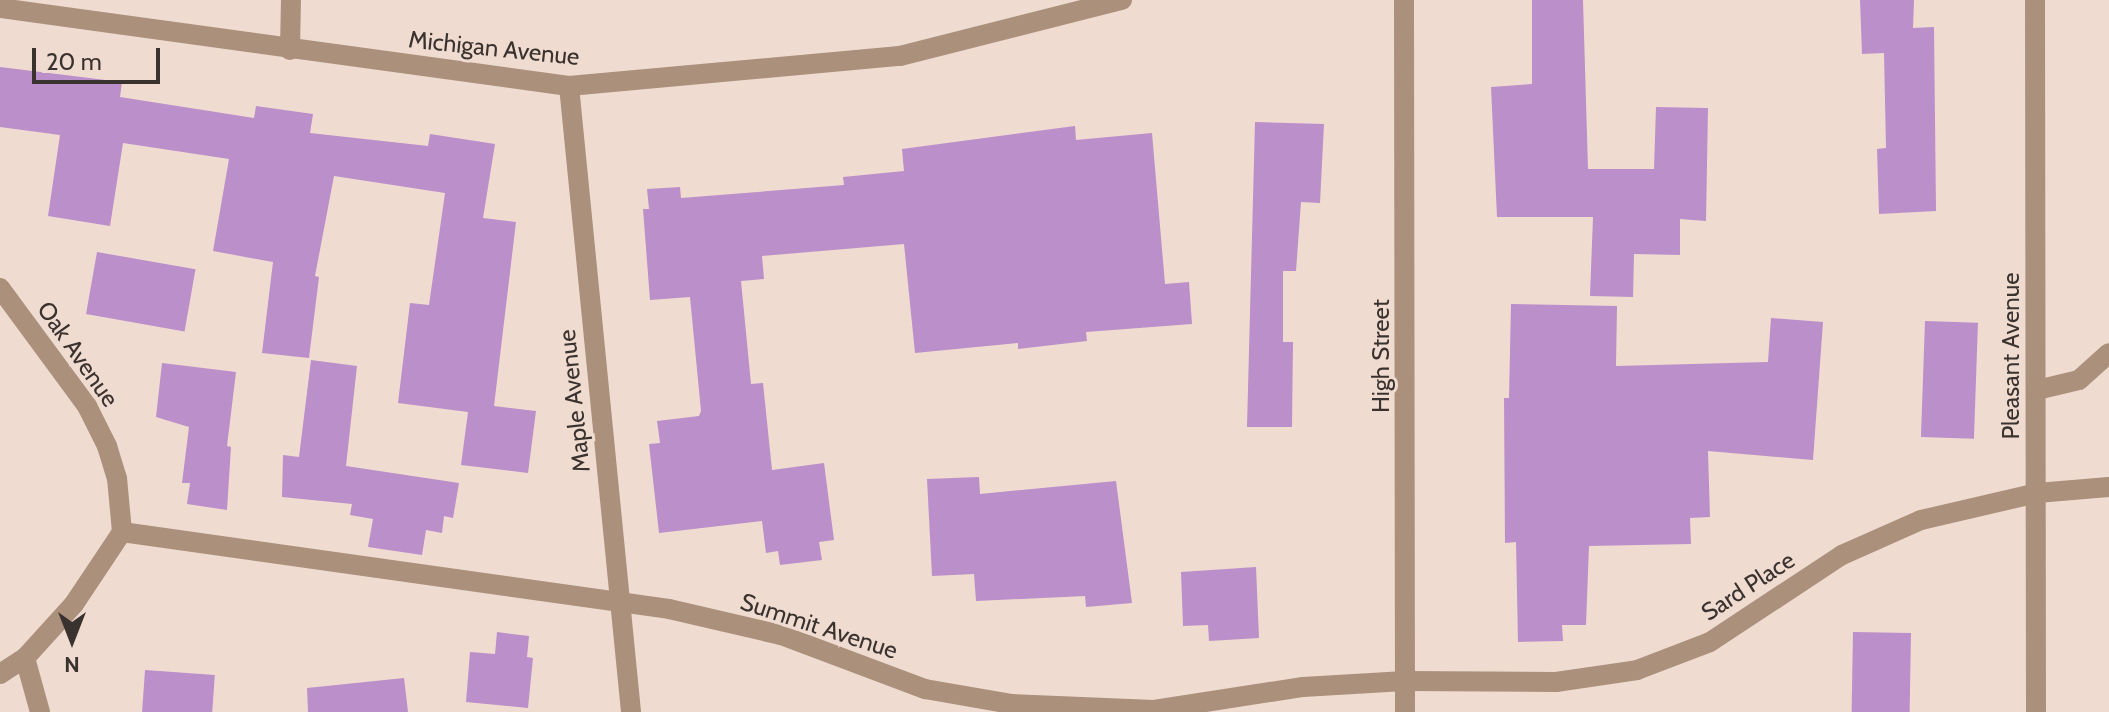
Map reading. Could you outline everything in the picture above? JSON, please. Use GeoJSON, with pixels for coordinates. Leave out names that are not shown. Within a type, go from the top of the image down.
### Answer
{"type":"FeatureCollection","features":[{"type":"Feature","properties":{"kind":"street"},"geometry":{"type":"LineString","coordinates":[[290,50],[291,0]]}},
{"type":"Feature","properties":{"kind":"street","name":"Michigan Avenue"},"geometry":{"type":"LineString","coordinates":[[0,8],[569,86],[900,56],[1122,0]]}},
{"type":"Feature","properties":{"kind":"street","name":"High Street"},"geometry":{"type":"LineString","coordinates":[[1404,0],[1405,712]]}},
{"type":"Feature","properties":{"kind":"street","name":"Pleasant Avenue"},"geometry":{"type":"LineString","coordinates":[[2035,0],[2036,712]]}},
{"type":"Feature","properties":{"kind":"street","name":"Maple Avenue"},"geometry":{"type":"LineString","coordinates":[[569,86],[631,712]]}},
{"type":"Feature","properties":{"kind":"street","name":"Oak Avenue"},"geometry":{"type":"LineString","coordinates":[[0,288],[87,406],[107,446],[117,478],[122,532]]}},
{"type":"Feature","properties":{"kind":"street"},"geometry":{"type":"LineString","coordinates":[[2037,390],[2079,380],[2109,353]]}},
{"type":"Feature","properties":{"kind":"street","name":"Sard Place"},"geometry":{"type":"LineString","coordinates":[[1405,681],[1556,682],[1637,670],[1710,642],[1842,555],[1921,520],[2037,493],[2109,487]]}},
{"type":"Feature","properties":{"kind":"street"},"geometry":{"type":"LineString","coordinates":[[0,674],[25,658],[74,604],[122,532]]}},
{"type":"Feature","properties":{"kind":"street","name":"Summit Avenue"},"geometry":{"type":"LineString","coordinates":[[122,532],[620,603],[781,635],[925,689],[1057,708],[1154,711],[1303,687],[1405,681]]}},
{"type":"Feature","properties":{"kind":"street"},"geometry":{"type":"LineString","coordinates":[[25,658],[40,712]]}},
{"type":"Feature","properties":{"kind":"building"},"geometry":{"type":"Polygon","coordinates":[[[1532,0],[1583,0],[1588,169],[1654,169],[1656,107],[1708,108],[1706,221],[1680,219],[1680,255],[1634,254],[1633,297],[1590,296],[1593,217],[1497,217],[1491,87],[1532,84],[1532,0]]]}},
{"type":"Feature","properties":{"kind":"building"},"geometry":{"type":"Polygon","coordinates":[[[1860,0],[1914,0],[1913,28],[1934,27],[1936,211],[1879,214],[1877,149],[1886,148],[1884,53],[1862,54],[1860,0]]]}},
{"type":"Feature","properties":{"kind":"building"},"geometry":{"type":"Polygon","coordinates":[[[0,67],[122,82],[120,97],[254,118],[256,106],[313,114],[310,133],[428,146],[430,134],[495,144],[483,218],[516,222],[494,406],[536,411],[528,473],[461,465],[468,412],[398,403],[410,303],[429,305],[445,193],[334,176],[315,276],[319,277],[309,358],[262,353],[273,262],[213,251],[229,159],[123,143],[110,226],[48,216],[60,135],[0,127],[0,67]]]}},
{"type":"Feature","properties":{"kind":"building"},"geometry":{"type":"Polygon","coordinates":[[[1255,122],[1324,124],[1320,203],[1301,202],[1296,271],[1283,271],[1283,342],[1293,342],[1292,427],[1247,427],[1255,122]]]}},
{"type":"Feature","properties":{"kind":"building"},"geometry":{"type":"Polygon","coordinates":[[[1075,126],[1076,140],[1152,133],[1165,284],[1189,282],[1192,324],[1086,332],[1087,341],[1018,349],[1018,343],[915,353],[904,244],[762,256],[764,279],[741,281],[751,384],[763,383],[772,470],[824,463],[834,540],[819,542],[822,560],[780,565],[778,551],[766,553],[762,521],[659,533],[649,444],[660,443],[657,421],[699,416],[701,411],[690,297],[650,300],[643,209],[649,209],[647,189],[680,187],[681,198],[844,185],[843,177],[904,171],[902,149],[1075,126]]]}},
{"type":"Feature","properties":{"kind":"building"},"geometry":{"type":"Polygon","coordinates":[[[97,252],[195,269],[185,331],[86,314],[97,252]]]}},
{"type":"Feature","properties":{"kind":"building"},"geometry":{"type":"Polygon","coordinates":[[[1511,304],[1617,306],[1616,366],[1768,362],[1771,318],[1823,322],[1813,460],[1708,451],[1710,517],[1690,518],[1691,544],[1589,546],[1586,625],[1562,625],[1563,641],[1518,642],[1516,542],[1505,543],[1504,398],[1509,398],[1511,304]]]}},
{"type":"Feature","properties":{"kind":"building"},"geometry":{"type":"Polygon","coordinates":[[[1925,321],[1978,323],[1974,439],[1921,437],[1925,321]]]}},
{"type":"Feature","properties":{"kind":"building"},"geometry":{"type":"Polygon","coordinates":[[[311,360],[357,366],[346,466],[459,483],[453,518],[444,516],[442,533],[426,530],[422,555],[368,547],[373,519],[350,515],[352,504],[282,497],[283,455],[299,457],[311,360]]]}},
{"type":"Feature","properties":{"kind":"building"},"geometry":{"type":"Polygon","coordinates":[[[162,363],[236,372],[227,446],[231,447],[227,510],[187,504],[190,483],[182,483],[189,427],[156,417],[162,363]]]}},
{"type":"Feature","properties":{"kind":"building"},"geometry":{"type":"Polygon","coordinates":[[[979,477],[980,494],[1116,481],[1132,603],[1086,607],[1085,596],[976,601],[974,574],[932,576],[927,479],[979,477]]]}},
{"type":"Feature","properties":{"kind":"building"},"geometry":{"type":"Polygon","coordinates":[[[1256,567],[1259,638],[1209,641],[1208,625],[1183,626],[1181,572],[1256,567]]]}},
{"type":"Feature","properties":{"kind":"building"},"geometry":{"type":"Polygon","coordinates":[[[497,632],[529,636],[527,657],[533,658],[528,708],[466,702],[470,652],[495,654],[497,632]]]}},
{"type":"Feature","properties":{"kind":"building"},"geometry":{"type":"Polygon","coordinates":[[[1853,632],[1911,633],[1910,712],[1852,712],[1853,632]]]}},
{"type":"Feature","properties":{"kind":"building"},"geometry":{"type":"Polygon","coordinates":[[[145,670],[215,675],[212,712],[142,712],[145,670]]]}},
{"type":"Feature","properties":{"kind":"building"},"geometry":{"type":"Polygon","coordinates":[[[404,678],[408,712],[308,712],[307,688],[404,678]]]}}]}
